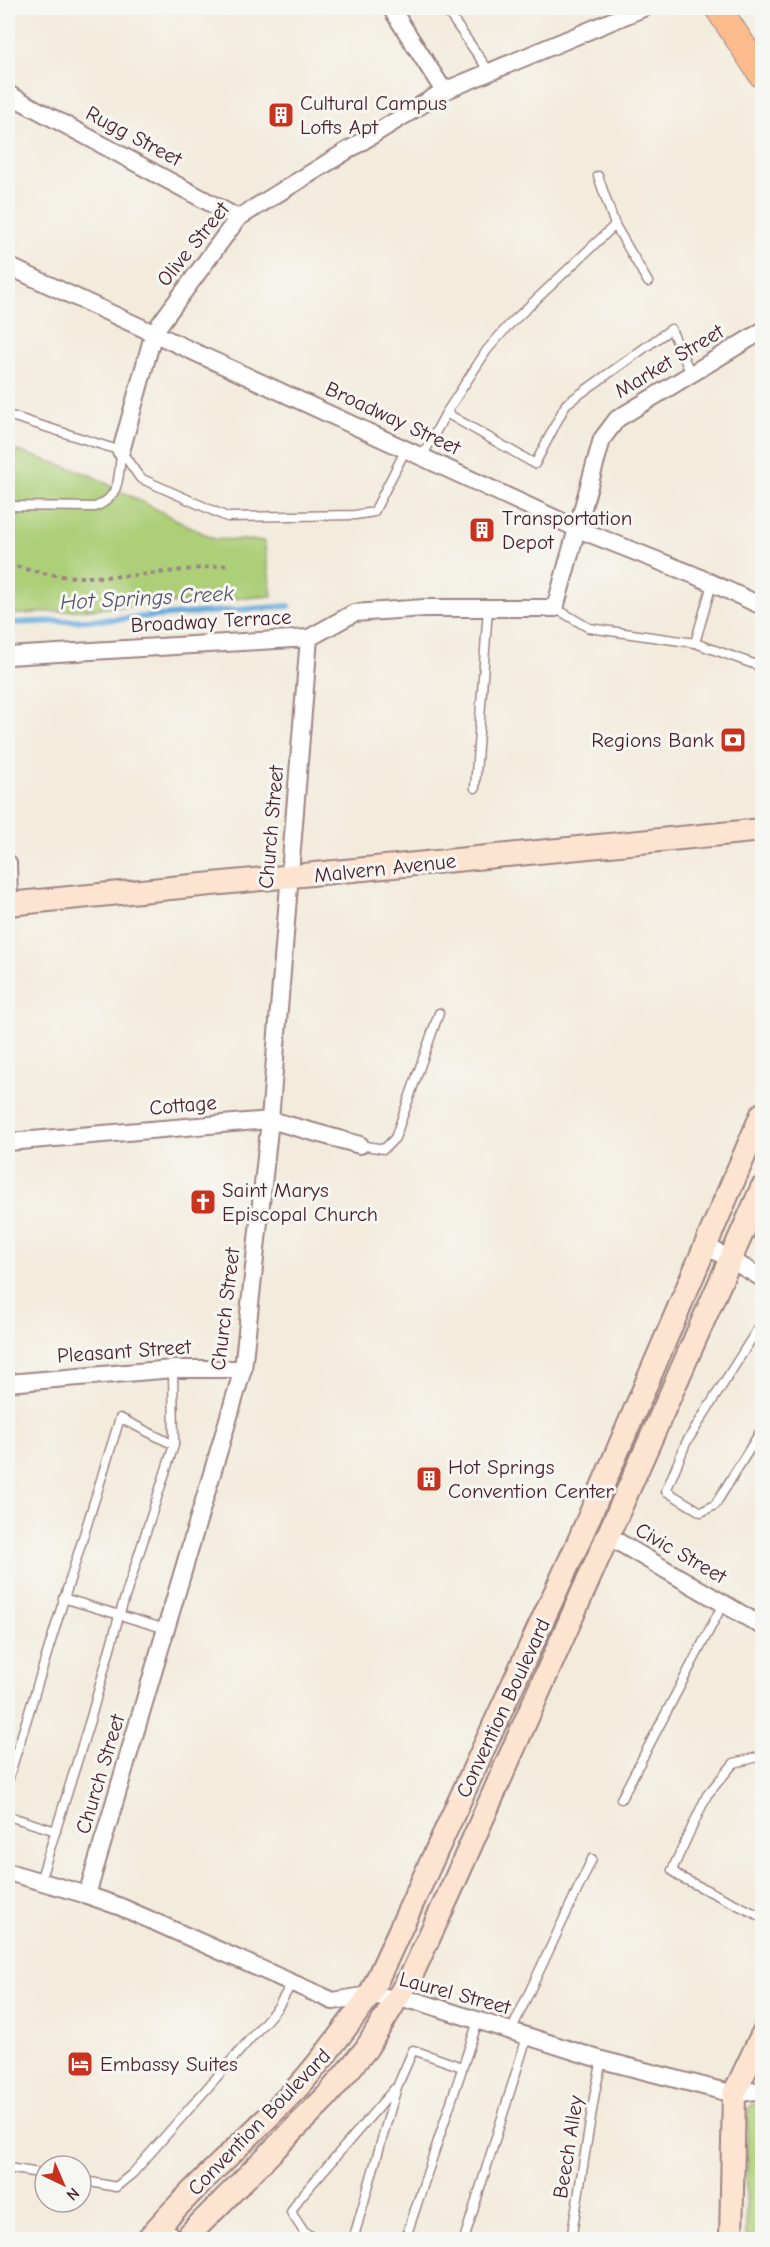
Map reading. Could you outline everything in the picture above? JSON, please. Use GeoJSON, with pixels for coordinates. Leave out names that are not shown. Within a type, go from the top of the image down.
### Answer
{"type":"FeatureCollection","features":[{"type":"Feature","properties":{"kind":"main road"},"geometry":{"type":"LineString","coordinates":[[718,8],[762,75]]}},
{"type":"Feature","properties":{"kind":"street"},"geometry":{"type":"LineString","coordinates":[[391,8],[444,91]]}},
{"type":"Feature","properties":{"kind":"street","name":"Olive Street"},"geometry":{"type":"LineString","coordinates":[[121,451],[154,332],[238,218],[444,91],[643,8]]}},
{"type":"Feature","properties":{"kind":"street","name":"Rugg Street"},"geometry":{"type":"LineString","coordinates":[[8,94],[238,218]]}},
{"type":"Feature","properties":{"kind":"street","name":"Broadway Street"},"geometry":{"type":"LineString","coordinates":[[8,266],[578,529],[762,606]]}},
{"type":"Feature","properties":{"kind":"street","name":"Market Street"},"geometry":{"type":"LineString","coordinates":[[555,608],[602,439],[617,418],[762,331]]}},
{"type":"Feature","properties":{"kind":"street","name":"Broadway Terrace"},"geometry":{"type":"LineString","coordinates":[[8,656],[309,638],[354,613],[424,608],[555,608]]}},
{"type":"Feature","properties":{"kind":"street","name":"Church Street"},"geometry":{"type":"LineString","coordinates":[[87,1894],[243,1369],[270,1120],[309,638]]}},
{"type":"Feature","properties":{"kind":"street","name":"Malvern Avenue"},"geometry":{"type":"LineString","coordinates":[[8,904],[762,830]]}},
{"type":"Feature","properties":{"kind":"street"},"geometry":{"type":"LineString","coordinates":[[8,863],[8,904]]}},
{"type":"Feature","properties":{"kind":"street","name":"Convention Boulevard"},"geometry":{"type":"LineString","coordinates":[[153,2232],[296,2089],[337,2040],[370,1995],[578,1543],[762,1114]]}},
{"type":"Feature","properties":{"kind":"street","name":"Cottage"},"geometry":{"type":"LineString","coordinates":[[8,1142],[270,1120],[360,1145]]}},
{"type":"Feature","properties":{"kind":"street","name":"Convention Boulevard"},"geometry":{"type":"LineString","coordinates":[[184,2240],[326,2097],[366,2049],[412,1974],[762,1188]]}},
{"type":"Feature","properties":{"kind":"street"},"geometry":{"type":"LineString","coordinates":[[705,1245],[762,1278]]}},
{"type":"Feature","properties":{"kind":"street","name":"Pleasant Street"},"geometry":{"type":"LineString","coordinates":[[8,1383],[173,1369],[243,1369]]}},
{"type":"Feature","properties":{"kind":"street","name":"Civic Street"},"geometry":{"type":"LineString","coordinates":[[608,1536],[762,1626]]}},
{"type":"Feature","properties":{"kind":"street","name":"Laurel Street"},"geometry":{"type":"LineString","coordinates":[[8,1872],[87,1894],[121,1907],[333,2001],[370,1995],[420,2002],[602,2060],[734,2094],[762,2090]]}},
{"type":"Feature","properties":{"kind":"street"},"geometry":{"type":"LineString","coordinates":[[731,2240],[734,2094],[762,2035]]}},
{"type":"Feature","properties":{"kind":"street"},"geometry":{"type":"LineString","coordinates":[[153,2232],[177,2240]]}},
{"type":"Feature","properties":{"kind":"lane"},"geometry":{"type":"LineString","coordinates":[[445,8],[489,71]]}},
{"type":"Feature","properties":{"kind":"lane"},"geometry":{"type":"LineString","coordinates":[[598,176],[615,225],[648,282]]}},
{"type":"Feature","properties":{"kind":"lane"},"geometry":{"type":"LineString","coordinates":[[422,457],[446,413],[487,350],[508,326],[615,225]]}},
{"type":"Feature","properties":{"kind":"lane"},"geometry":{"type":"LineString","coordinates":[[446,413],[535,464],[566,404],[671,329],[691,374]]}},
{"type":"Feature","properties":{"kind":"lane"},"geometry":{"type":"LineString","coordinates":[[8,416],[121,451],[140,478],[227,517],[355,515],[374,512],[406,449]]}},
{"type":"Feature","properties":{"kind":"lane"},"geometry":{"type":"LineString","coordinates":[[8,506],[95,507],[107,503],[118,484],[121,451]]}},
{"type":"Feature","properties":{"kind":"lane"},"geometry":{"type":"LineString","coordinates":[[695,643],[712,584]]}},
{"type":"Feature","properties":{"kind":"lane"},"geometry":{"type":"LineString","coordinates":[[555,608],[589,627],[695,643],[762,667]]}},
{"type":"Feature","properties":{"kind":"lane"},"geometry":{"type":"LineString","coordinates":[[475,788],[488,609]]}},
{"type":"Feature","properties":{"kind":"lane"},"geometry":{"type":"LineString","coordinates":[[360,1145],[384,1149],[395,1138],[438,1013]]}},
{"type":"Feature","properties":{"kind":"lane"},"geometry":{"type":"LineString","coordinates":[[762,1333],[757,1330],[686,1443],[666,1491],[701,1512],[715,1505],[762,1429]]}},
{"type":"Feature","properties":{"kind":"lane"},"geometry":{"type":"LineString","coordinates":[[40,1881],[119,1616],[174,1445],[173,1369]]}},
{"type":"Feature","properties":{"kind":"lane"},"geometry":{"type":"LineString","coordinates":[[8,1780],[120,1418],[174,1445]]}},
{"type":"Feature","properties":{"kind":"lane"},"geometry":{"type":"LineString","coordinates":[[63,1598],[166,1629]]}},
{"type":"Feature","properties":{"kind":"lane"},"geometry":{"type":"LineString","coordinates":[[621,1799],[723,1604]]}},
{"type":"Feature","properties":{"kind":"lane"},"geometry":{"type":"LineString","coordinates":[[762,1756],[734,1762],[707,1795],[672,1870],[680,1877],[762,1917]]}},
{"type":"Feature","properties":{"kind":"lane"},"geometry":{"type":"LineString","coordinates":[[8,1816],[56,1831]]}},
{"type":"Feature","properties":{"kind":"lane"},"geometry":{"type":"LineString","coordinates":[[464,2240],[519,2034],[592,1859]]}},
{"type":"Feature","properties":{"kind":"lane"},"geometry":{"type":"LineString","coordinates":[[93,2182],[116,2187],[133,2173],[278,2007],[292,1983]]}},
{"type":"Feature","properties":{"kind":"lane"},"geometry":{"type":"LineString","coordinates":[[405,2240],[478,2021]]}},
{"type":"Feature","properties":{"kind":"lane"},"geometry":{"type":"LineString","coordinates":[[352,2240],[397,2087],[413,2050],[462,2067]]}},
{"type":"Feature","properties":{"kind":"lane","name":"Beech Alley"},"geometry":{"type":"LineString","coordinates":[[571,2240],[602,2060]]}},
{"type":"Feature","properties":{"kind":"lane"},"geometry":{"type":"LineString","coordinates":[[319,2240],[304,2232],[291,2212],[299,2199],[397,2087]]}},
{"type":"Feature","properties":{"kind":"lane"},"geometry":{"type":"LineString","coordinates":[[8,2168],[33,2172]]}},
{"type":"Feature","properties":{"kind":"path"},"geometry":{"type":"LineString","coordinates":[[8,564],[61,576],[139,575],[227,565]]}},
{"type":"Feature","properties":{"kind":"green space"},"geometry":{"type":"Polygon","coordinates":[[[8,448],[88,474],[214,539],[264,541],[272,596],[8,615],[8,448]]]}},
{"type":"Feature","properties":{"kind":"green space"},"geometry":{"type":"Polygon","coordinates":[[[762,2101],[762,2239],[746,2239],[747,2115],[750,2106],[762,2101]]]}},
{"type":"Feature","properties":{"kind":"waterway","name":"Hot Springs Creek"},"geometry":{"type":"LineString","coordinates":[[8,623],[117,619],[289,606]]}},
{"type":"Feature","properties":{"kind":"place","name":"Cultural Campus Lofts Apt"},"geometry":{"type":"Point","coordinates":[281,115]}},
{"type":"Feature","properties":{"kind":"place","name":"Transportation Depot"},"geometry":{"type":"Point","coordinates":[482,530]}},
{"type":"Feature","properties":{"kind":"place","name":"Regions Bank"},"geometry":{"type":"Point","coordinates":[733,740]}},
{"type":"Feature","properties":{"kind":"place","name":"Saint Marys Episcopal Church"},"geometry":{"type":"Point","coordinates":[203,1202]}},
{"type":"Feature","properties":{"kind":"place","name":"Hot Springs Convention Center"},"geometry":{"type":"Point","coordinates":[429,1479]}},
{"type":"Feature","properties":{"kind":"place","name":"Embassy Suites"},"geometry":{"type":"Point","coordinates":[80,2064]}}]}
